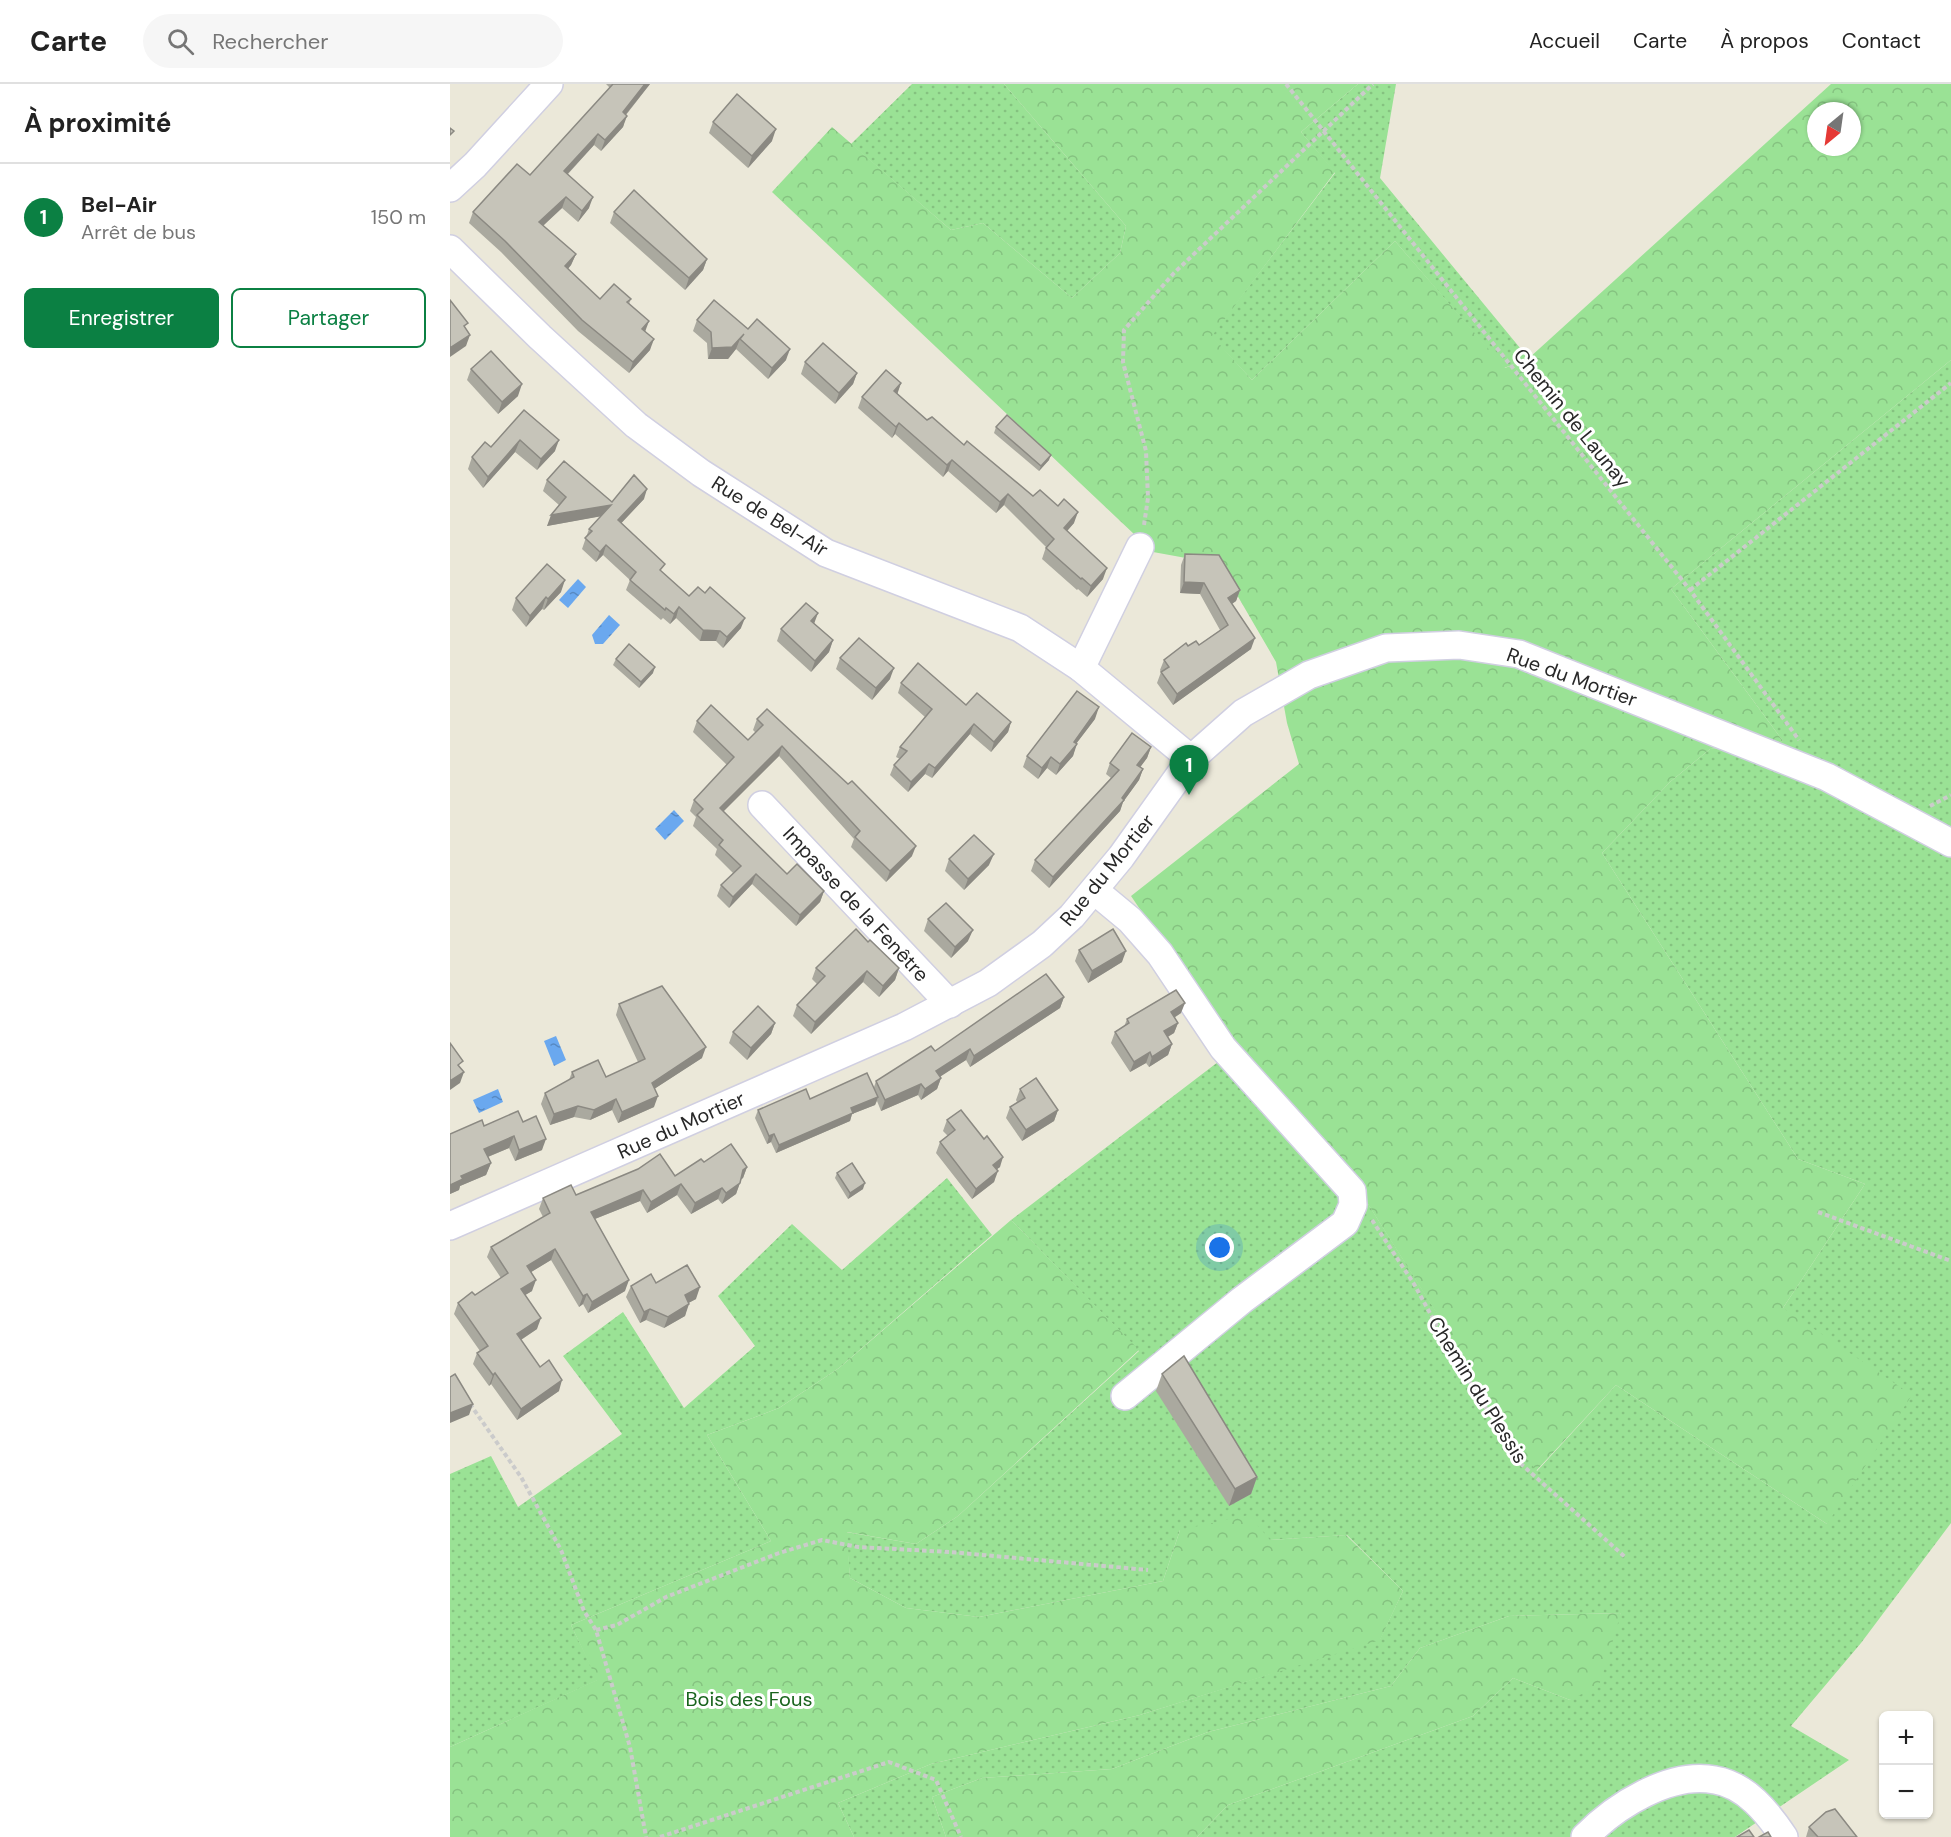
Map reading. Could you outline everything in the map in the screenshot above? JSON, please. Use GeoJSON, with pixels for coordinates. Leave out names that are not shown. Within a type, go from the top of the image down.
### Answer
{"type":"FeatureCollection","features":[{"type":"Feature","properties":{"kind":"street"},"geometry":{"type":"LineString","coordinates":[[450,188],[549,84]]}},
{"type":"Feature","properties":{"kind":"street","name":"Rue de Bel-Air"},"geometry":{"type":"LineString","coordinates":[[450,249],[540,337],[636,425],[700,472],[826,553],[1020,628],[1081,668],[1191,759]]}},
{"type":"Feature","properties":{"kind":"street"},"geometry":{"type":"LineString","coordinates":[[1081,668],[1140,547]]}},
{"type":"Feature","properties":{"kind":"street","name":"Rue du Mortier"},"geometry":{"type":"LineString","coordinates":[[450,1226],[904,1027],[988,983],[1042,944],[1095,891],[1191,759],[1243,714],[1309,675],[1386,648],[1460,645],[1520,654],[1827,777],[1951,843]]}},
{"type":"Feature","properties":{"kind":"street","name":"Impasse de la Fenêtre"},"geometry":{"type":"LineString","coordinates":[[762,805],[950,1004]]}},
{"type":"Feature","properties":{"kind":"street"},"geometry":{"type":"LineString","coordinates":[[1095,891],[1130,920],[1160,954],[1223,1048],[1344,1179],[1352,1191],[1353,1205],[1345,1223],[1242,1300],[1125,1396]]}},
{"type":"Feature","properties":{"kind":"street"},"geometry":{"type":"LineString","coordinates":[[1585,1837],[1623,1804],[1688,1779],[1716,1780],[1742,1791],[1762,1808],[1784,1837]]}},
{"type":"Feature","properties":{"kind":"path","name":"Chemin de Launay"},"geometry":{"type":"LineString","coordinates":[[1286,84],[1690,590],[1827,777]]}},
{"type":"Feature","properties":{"kind":"path"},"geometry":{"type":"LineString","coordinates":[[1140,547],[1148,498],[1146,451],[1123,362],[1124,330],[1174,273],[1372,84]]}},
{"type":"Feature","properties":{"kind":"path"},"geometry":{"type":"LineString","coordinates":[[1690,590],[1951,383]]}},
{"type":"Feature","properties":{"kind":"path","name":"Chemin du Plessis"},"geometry":{"type":"LineString","coordinates":[[1353,1205],[1370,1216],[1414,1284],[1453,1355],[1520,1463],[1625,1557]]}},
{"type":"Feature","properties":{"kind":"path"},"geometry":{"type":"LineString","coordinates":[[1818,1212],[1951,1261]]}},
{"type":"Feature","properties":{"kind":"path"},"geometry":{"type":"LineString","coordinates":[[468,1401],[521,1477],[561,1550],[584,1611],[596,1630],[630,1747],[646,1837]]}},
{"type":"Feature","properties":{"kind":"path"},"geometry":{"type":"LineString","coordinates":[[596,1630],[617,1625],[666,1597],[778,1553],[822,1540],[858,1547],[950,1552],[1148,1570]]}},
{"type":"Feature","properties":{"kind":"path"},"geometry":{"type":"LineString","coordinates":[[660,1837],[889,1761],[936,1780],[961,1837]]}},
{"type":"Feature","properties":{"kind":"green space"},"geometry":{"type":"Polygon","coordinates":[[[912,84],[1004,84],[1126,226],[1120,253],[1072,298],[983,223],[951,230],[851,144],[912,84]]]}},
{"type":"Feature","properties":{"kind":"green space"},"geometry":{"type":"Polygon","coordinates":[[[1004,84],[1358,84],[1301,132],[1335,172],[1212,336],[1252,380],[1395,241],[1505,368],[1529,358],[1807,106],[1807,156],[1861,156],[1861,102],[1811,102],[1831,84],[1951,84],[1951,360],[1671,589],[1783,741],[1710,749],[1670,782],[1602,853],[1798,1159],[1865,1184],[1783,1308],[1912,1395],[1827,1524],[1616,1385],[1536,1471],[1339,1158],[1235,1049],[1131,896],[1299,764],[1287,723],[1276,662],[1219,564],[1153,552],[772,192],[832,127],[951,230],[983,223],[1072,298],[1120,253],[1126,226],[1004,84]]]}},
{"type":"Feature","properties":{"kind":"green space"},"geometry":{"type":"Polygon","coordinates":[[[1358,84],[1396,84],[1380,178],[1529,359],[1504,368],[1395,241],[1252,380],[1211,336],[1335,173],[1301,132],[1358,84]]]}},
{"type":"Feature","properties":{"kind":"green space"},"geometry":{"type":"Polygon","coordinates":[[[1951,360],[1951,1523],[1861,1643],[1791,1726],[1849,1760],[1735,1837],[1197,1837],[1228,1805],[1473,1716],[1513,1678],[1570,1700],[1621,1613],[1509,1616],[1420,1648],[1391,1686],[1208,1732],[1112,1769],[982,1778],[932,1797],[946,1837],[854,1837],[838,1803],[931,1764],[1140,1715],[1380,1639],[1403,1591],[1347,1535],[1270,1540],[1180,1530],[1163,1581],[979,1617],[906,1608],[850,1578],[846,1532],[916,1544],[958,1516],[1139,1351],[1011,1220],[1235,1049],[1339,1158],[1537,1471],[1616,1385],[1827,1524],[1783,1308],[1865,1184],[1798,1159],[1602,853],[1670,782],[1710,749],[1783,741],[1671,589],[1951,360]]]}},
{"type":"Feature","properties":{"kind":"green space"},"geometry":{"type":"Polygon","coordinates":[[[947,1178],[992,1235],[839,1368],[779,1408],[707,1435],[771,1541],[571,1625],[598,1680],[450,1747],[450,1474],[491,1456],[518,1507],[622,1434],[563,1356],[623,1312],[684,1408],[755,1346],[718,1296],[792,1224],[842,1270],[947,1178]]]}},
{"type":"Feature","properties":{"kind":"green space","name":"Bois des Fous"},"geometry":{"type":"Polygon","coordinates":[[[1011,1220],[1139,1350],[958,1516],[916,1544],[847,1532],[850,1578],[906,1608],[979,1617],[1163,1581],[1180,1530],[1249,1515],[1270,1540],[1346,1535],[1403,1591],[1380,1640],[1140,1715],[931,1764],[838,1803],[854,1837],[450,1837],[450,1747],[597,1680],[571,1625],[771,1541],[707,1435],[779,1408],[839,1368],[1011,1220]]]}},
{"type":"Feature","properties":{"kind":"green space"},"geometry":{"type":"Polygon","coordinates":[[[1621,1613],[1599,1686],[1570,1700],[1513,1678],[1473,1716],[1228,1805],[1197,1837],[946,1837],[932,1797],[982,1778],[1112,1769],[1208,1732],[1391,1686],[1420,1648],[1509,1616],[1621,1613]]]}},
{"type":"Feature","properties":{"kind":"water"},"geometry":{"type":"Polygon","coordinates":[[[578,579],[586,587],[568,608],[559,600],[578,579]]]}},
{"type":"Feature","properties":{"kind":"water"},"geometry":{"type":"Polygon","coordinates":[[[609,615],[620,625],[603,644],[595,644],[592,635],[609,615]]]}},
{"type":"Feature","properties":{"kind":"water"},"geometry":{"type":"Polygon","coordinates":[[[674,810],[684,821],[665,840],[655,829],[674,810]]]}},
{"type":"Feature","properties":{"kind":"water"},"geometry":{"type":"Polygon","coordinates":[[[556,1036],[566,1060],[554,1066],[544,1041],[556,1036]]]}},
{"type":"Feature","properties":{"kind":"water"},"geometry":{"type":"Polygon","coordinates":[[[498,1089],[503,1102],[479,1113],[473,1100],[498,1089]]]}},
{"type":"Feature","properties":{"kind":"building"},"geometry":{"type":"Polygon","coordinates":[[[613,84],[645,84],[623,112],[627,116],[605,140],[598,134],[564,171],[593,197],[582,211],[566,197],[539,222],[576,254],[565,266],[600,299],[614,284],[631,299],[627,302],[649,321],[642,329],[654,339],[633,362],[582,320],[505,241],[473,212],[517,164],[530,175],[613,84]]]}},
{"type":"Feature","properties":{"kind":"building"},"geometry":{"type":"Polygon","coordinates":[[[737,94],[776,129],[752,156],[713,122],[737,94]]]}},
{"type":"Feature","properties":{"kind":"building"},"geometry":{"type":"Polygon","coordinates":[[[634,190],[707,259],[689,278],[614,212],[634,190]]]}},
{"type":"Feature","properties":{"kind":"building"},"geometry":{"type":"Polygon","coordinates":[[[450,300],[468,323],[464,326],[470,335],[450,348],[450,300]]]}},
{"type":"Feature","properties":{"kind":"building"},"geometry":{"type":"Polygon","coordinates":[[[714,300],[748,329],[757,319],[790,349],[772,368],[740,339],[744,334],[732,347],[712,348],[711,332],[697,320],[714,300]]]}},
{"type":"Feature","properties":{"kind":"building"},"geometry":{"type":"Polygon","coordinates":[[[823,343],[857,373],[839,393],[805,362],[823,343]]]}},
{"type":"Feature","properties":{"kind":"building"},"geometry":{"type":"Polygon","coordinates":[[[491,351],[522,384],[502,402],[471,369],[491,351]]]}},
{"type":"Feature","properties":{"kind":"building"},"geometry":{"type":"Polygon","coordinates":[[[886,370],[901,383],[894,391],[927,420],[932,417],[964,445],[967,441],[1033,496],[1040,490],[1058,506],[1064,499],[1078,512],[1064,528],[1107,568],[1091,586],[1046,548],[1054,539],[1008,494],[1000,502],[952,460],[947,465],[899,423],[896,427],[862,397],[886,370]]]}},
{"type":"Feature","properties":{"kind":"building"},"geometry":{"type":"Polygon","coordinates":[[[524,410],[559,440],[541,459],[520,440],[488,477],[472,457],[485,442],[491,447],[524,410]]]}},
{"type":"Feature","properties":{"kind":"building"},"geometry":{"type":"Polygon","coordinates":[[[1007,415],[1051,455],[1041,466],[996,427],[1007,415]]]}},
{"type":"Feature","properties":{"kind":"building"},"geometry":{"type":"Polygon","coordinates":[[[564,461],[612,502],[634,475],[647,489],[618,520],[665,564],[660,570],[689,596],[698,587],[705,593],[710,587],[745,618],[727,637],[720,631],[703,630],[679,607],[674,614],[666,608],[665,610],[630,580],[636,572],[606,545],[600,552],[585,538],[592,531],[589,529],[611,505],[551,515],[566,497],[547,480],[564,461]]]}},
{"type":"Feature","properties":{"kind":"building"},"geometry":{"type":"Polygon","coordinates":[[[1185,554],[1219,555],[1240,590],[1228,598],[1255,638],[1177,694],[1161,672],[1169,667],[1164,660],[1186,643],[1188,646],[1196,641],[1199,645],[1228,625],[1204,583],[1184,582],[1185,554]]]}},
{"type":"Feature","properties":{"kind":"building"},"geometry":{"type":"Polygon","coordinates":[[[547,564],[565,580],[530,616],[516,598],[547,564]]]}},
{"type":"Feature","properties":{"kind":"building"},"geometry":{"type":"Polygon","coordinates":[[[806,603],[818,613],[811,621],[833,640],[815,661],[781,629],[806,603]]]}},
{"type":"Feature","properties":{"kind":"building"},"geometry":{"type":"Polygon","coordinates":[[[859,638],[894,668],[876,688],[840,658],[859,638]]]}},
{"type":"Feature","properties":{"kind":"building"},"geometry":{"type":"Polygon","coordinates":[[[629,644],[655,667],[641,682],[616,659],[629,644]]]}},
{"type":"Feature","properties":{"kind":"building"},"geometry":{"type":"Polygon","coordinates":[[[918,663],[966,705],[977,693],[1011,722],[994,742],[974,724],[935,768],[929,764],[911,782],[894,765],[907,751],[900,747],[932,709],[901,683],[918,663]]]}},
{"type":"Feature","properties":{"kind":"building"},"geometry":{"type":"Polygon","coordinates":[[[1077,691],[1099,707],[1074,742],[1077,744],[1060,764],[1051,757],[1042,768],[1027,756],[1077,691]]]}},
{"type":"Feature","properties":{"kind":"building"},"geometry":{"type":"Polygon","coordinates":[[[711,705],[748,740],[763,725],[757,719],[767,709],[848,784],[852,781],[916,846],[890,871],[855,837],[860,831],[782,746],[720,808],[787,874],[797,864],[824,891],[800,915],[756,874],[733,897],[721,885],[741,866],[719,845],[723,840],[697,815],[703,809],[694,800],[734,757],[697,721],[711,705]]]}},
{"type":"Feature","properties":{"kind":"building"},"geometry":{"type":"Polygon","coordinates":[[[1132,733],[1151,747],[1137,765],[1143,769],[1122,798],[1124,800],[1053,877],[1035,860],[1119,770],[1110,763],[1132,733]]]}},
{"type":"Feature","properties":{"kind":"building"},"geometry":{"type":"Polygon","coordinates":[[[974,835],[994,854],[968,879],[949,859],[974,835]]]}},
{"type":"Feature","properties":{"kind":"building"},"geometry":{"type":"Polygon","coordinates":[[[946,903],[973,930],[955,947],[928,919],[946,903]]]}},
{"type":"Feature","properties":{"kind":"building"},"geometry":{"type":"Polygon","coordinates":[[[856,929],[899,968],[883,986],[867,971],[815,1022],[797,1005],[825,976],[816,968],[856,929]]]}},
{"type":"Feature","properties":{"kind":"building"},"geometry":{"type":"Polygon","coordinates":[[[1113,929],[1126,951],[1092,971],[1079,950],[1113,929]]]}},
{"type":"Feature","properties":{"kind":"building"},"geometry":{"type":"Polygon","coordinates":[[[1046,974],[1064,997],[974,1056],[970,1049],[936,1071],[941,1078],[925,1089],[921,1084],[885,1100],[876,1081],[931,1046],[935,1051],[1046,974]]]}},
{"type":"Feature","properties":{"kind":"building"},"geometry":{"type":"Polygon","coordinates":[[[662,986],[706,1047],[652,1083],[658,1096],[622,1112],[616,1099],[594,1110],[578,1106],[554,1114],[545,1093],[574,1077],[572,1072],[598,1060],[606,1077],[645,1059],[619,1004],[662,986]]]}},
{"type":"Feature","properties":{"kind":"building"},"geometry":{"type":"Polygon","coordinates":[[[1176,990],[1185,1003],[1171,1012],[1178,1023],[1164,1031],[1172,1044],[1152,1057],[1150,1052],[1134,1062],[1115,1032],[1129,1023],[1127,1019],[1176,990]]]}},
{"type":"Feature","properties":{"kind":"building"},"geometry":{"type":"Polygon","coordinates":[[[758,1006],[775,1023],[751,1048],[733,1032],[758,1006]]]}},
{"type":"Feature","properties":{"kind":"building"},"geometry":{"type":"Polygon","coordinates":[[[450,1043],[463,1061],[458,1065],[464,1072],[450,1081],[450,1043]]]}},
{"type":"Feature","properties":{"kind":"building"},"geometry":{"type":"Polygon","coordinates":[[[867,1073],[878,1097],[851,1108],[853,1113],[779,1145],[774,1134],[769,1136],[758,1110],[806,1089],[810,1099],[867,1073]]]}},
{"type":"Feature","properties":{"kind":"building"},"geometry":{"type":"Polygon","coordinates":[[[1036,1078],[1058,1110],[1026,1130],[1010,1107],[1025,1098],[1020,1089],[1036,1078]]]}},
{"type":"Feature","properties":{"kind":"building"},"geometry":{"type":"Polygon","coordinates":[[[961,1110],[984,1139],[987,1136],[1003,1157],[993,1165],[998,1171],[976,1189],[940,1142],[955,1130],[947,1120],[961,1110]]]}},
{"type":"Feature","properties":{"kind":"building"},"geometry":{"type":"Polygon","coordinates":[[[518,1111],[523,1122],[536,1116],[546,1139],[519,1150],[514,1136],[484,1149],[491,1163],[461,1176],[463,1179],[450,1185],[450,1134],[482,1120],[484,1126],[518,1111]]]}},
{"type":"Feature","properties":{"kind":"building"},"geometry":{"type":"Polygon","coordinates":[[[731,1144],[747,1167],[743,1170],[740,1183],[726,1193],[722,1188],[695,1203],[681,1184],[651,1202],[643,1190],[591,1212],[629,1280],[592,1302],[587,1294],[583,1296],[555,1249],[527,1266],[536,1280],[521,1289],[541,1318],[517,1334],[540,1367],[549,1360],[562,1380],[521,1409],[477,1353],[488,1346],[458,1303],[472,1292],[475,1295],[508,1273],[491,1247],[550,1213],[543,1198],[571,1185],[576,1195],[638,1169],[660,1154],[675,1176],[701,1159],[704,1162],[731,1144]]]}},
{"type":"Feature","properties":{"kind":"building"},"geometry":{"type":"Polygon","coordinates":[[[852,1163],[865,1183],[850,1193],[837,1173],[852,1163]]]}},
{"type":"Feature","properties":{"kind":"building"},"geometry":{"type":"Polygon","coordinates":[[[687,1265],[700,1287],[685,1295],[689,1304],[668,1317],[650,1309],[644,1312],[631,1286],[651,1274],[656,1283],[687,1265]]]}},
{"type":"Feature","properties":{"kind":"building"},"geometry":{"type":"Polygon","coordinates":[[[1184,1356],[1257,1477],[1235,1489],[1162,1374],[1184,1356]]]}},
{"type":"Feature","properties":{"kind":"building"},"geometry":{"type":"Polygon","coordinates":[[[455,1374],[473,1404],[450,1413],[450,1377],[455,1374]]]}},
{"type":"Feature","properties":{"kind":"building"},"geometry":{"type":"Polygon","coordinates":[[[1835,1809],[1857,1837],[1818,1837],[1809,1827],[1826,1812],[1835,1809]]]}},
{"type":"Feature","properties":{"kind":"building"},"geometry":{"type":"Polygon","coordinates":[[[1749,1830],[1754,1837],[1737,1837],[1749,1830]]]}},
{"type":"Feature","properties":{"kind":"building"},"geometry":{"type":"Polygon","coordinates":[[[1768,1832],[1771,1837],[1759,1837],[1768,1832]]]}},
{"type":"Feature","properties":{"kind":"place","name":"Bel-Air"},"geometry":{"type":"Point","coordinates":[1189,795]}}]}
